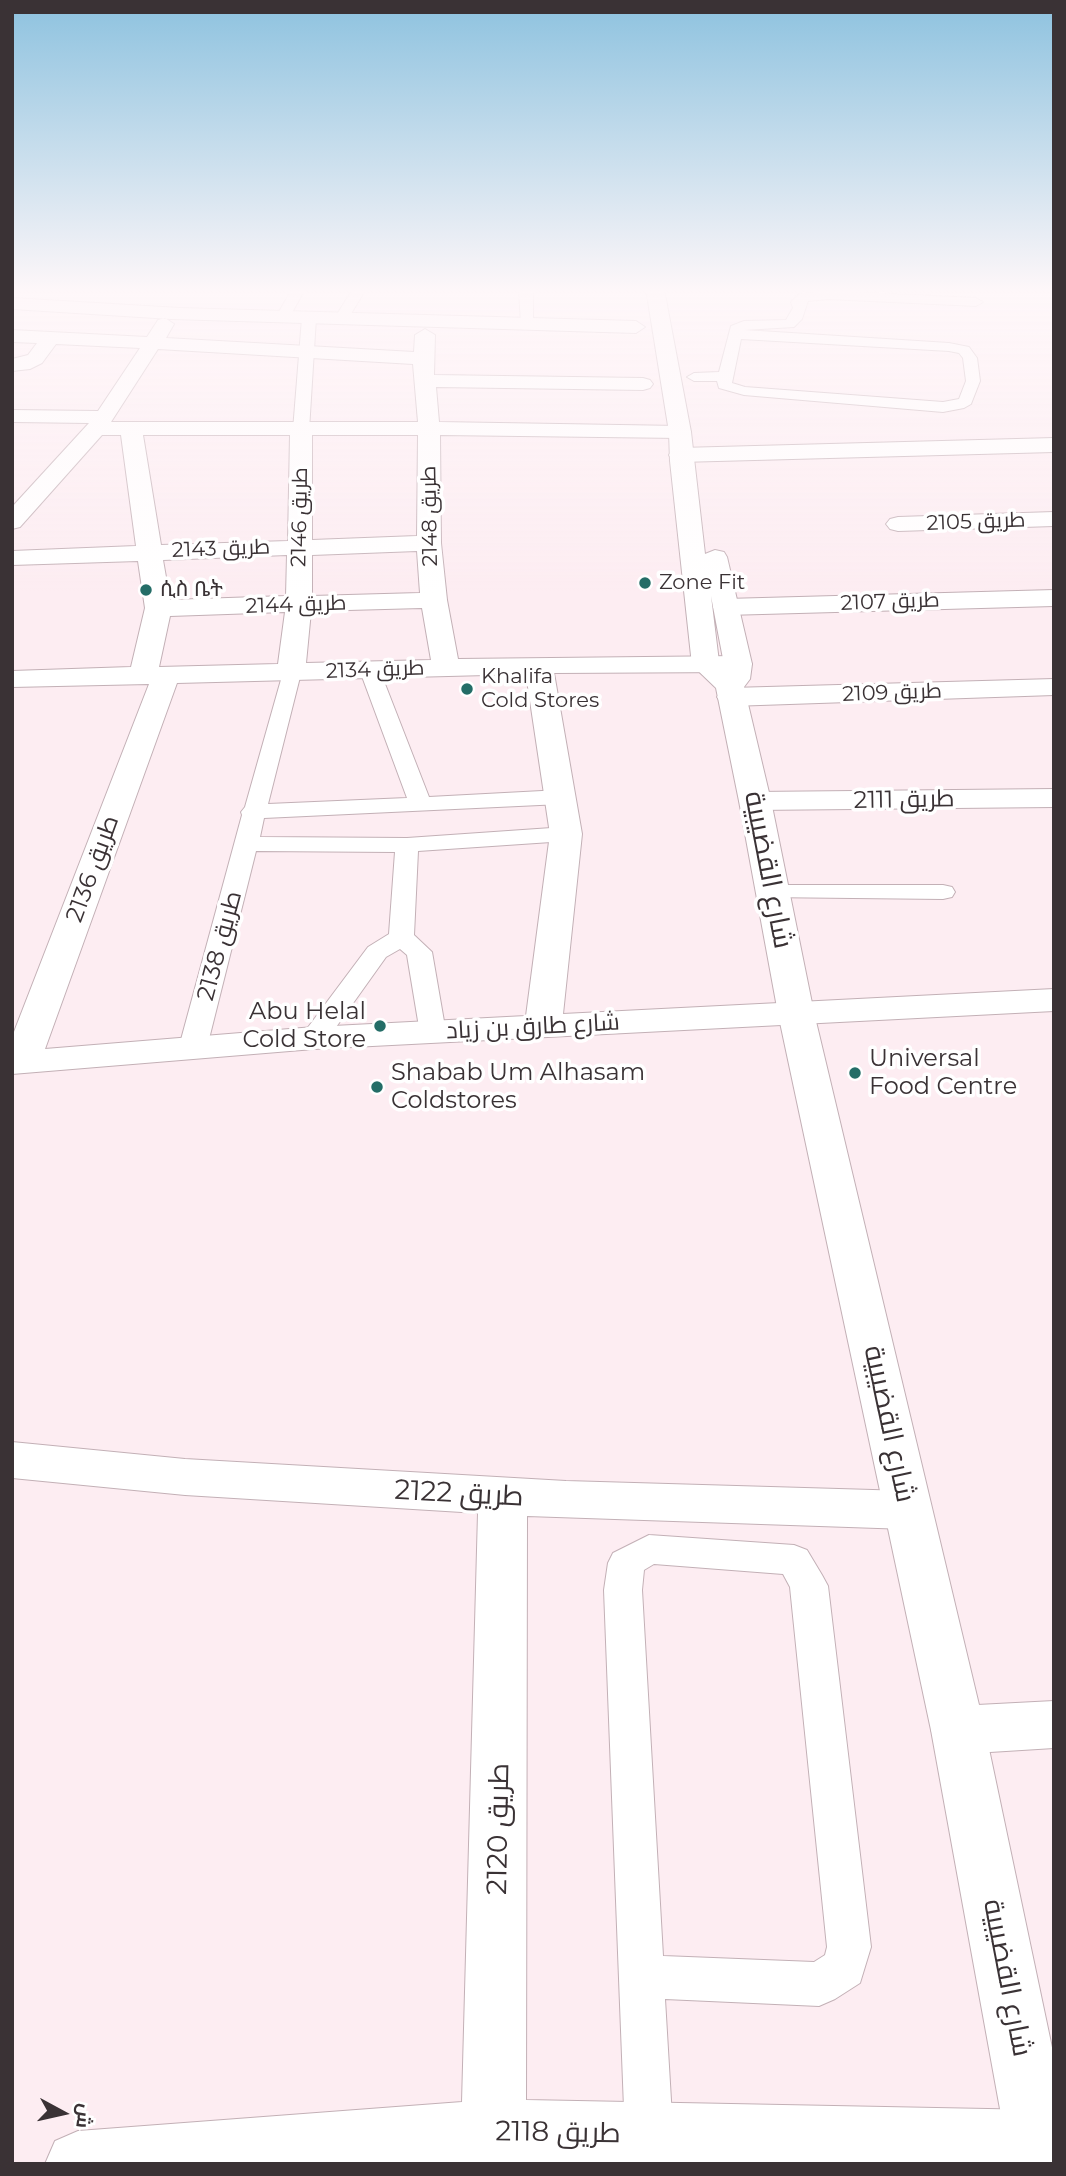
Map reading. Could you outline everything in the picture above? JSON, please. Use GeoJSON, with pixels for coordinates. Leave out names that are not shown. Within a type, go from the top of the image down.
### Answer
{"type":"FeatureCollection","features":[{"type":"Feature","properties":{"kind":"street"},"geometry":{"type":"LineString","coordinates":[[12,522],[21,503],[100,423],[122,391]]}},
{"type":"Feature","properties":{"kind":"street","name":"طريق 2148"},"geometry":{"type":"LineString","coordinates":[[426,391],[433,600],[446,667]]}},
{"type":"Feature","properties":{"kind":"street"},"geometry":{"type":"LineString","coordinates":[[531,391],[533,428]]}},
{"type":"Feature","properties":{"kind":"street","name":"شارع القضيبية"},"geometry":{"type":"LineString","coordinates":[[684,391],[687,439],[726,678],[755,801],[796,1013],[958,1730],[1041,2153]]}},
{"type":"Feature","properties":{"kind":"street","name":"شارع القضيبية"},"geometry":{"type":"LineString","coordinates":[[691,391],[697,400]]}},
{"type":"Feature","properties":{"kind":"street"},"geometry":{"type":"LineString","coordinates":[[12,415],[100,423],[131,429],[533,428],[687,439],[705,455],[1054,446]]}},
{"type":"Feature","properties":{"kind":"street"},"geometry":{"type":"LineString","coordinates":[[131,429],[158,608],[154,675]]}},
{"type":"Feature","properties":{"kind":"street","name":"طريق 2146"},"geometry":{"type":"LineString","coordinates":[[291,673],[299,605],[302,430]]}},
{"type":"Feature","properties":{"kind":"street"},"geometry":{"type":"LineString","coordinates":[[705,455],[706,481]]}},
{"type":"Feature","properties":{"kind":"street","name":"شارع القضيبية"},"geometry":{"type":"LineString","coordinates":[[709,519],[726,607],[726,678]]}},
{"type":"Feature","properties":{"kind":"street","name":"طريق 2105"},"geometry":{"type":"LineString","coordinates":[[898,524],[1054,519]]}},
{"type":"Feature","properties":{"kind":"street","name":"طريق 2143"},"geometry":{"type":"LineString","coordinates":[[12,558],[429,543]]}},
{"type":"Feature","properties":{"kind":"street","name":"طريق 2107"},"geometry":{"type":"LineString","coordinates":[[726,607],[1054,598]]}},
{"type":"Feature","properties":{"kind":"street","name":"طريق 2144"},"geometry":{"type":"LineString","coordinates":[[158,608],[433,600]]}},
{"type":"Feature","properties":{"kind":"street"},"geometry":{"type":"LineString","coordinates":[[539,665],[566,834],[543,1026]]}},
{"type":"Feature","properties":{"kind":"street","name":"طريق 2134"},"geometry":{"type":"LineString","coordinates":[[12,679],[539,665],[726,678]]}},
{"type":"Feature","properties":{"kind":"street","name":"طريق 2136"},"geometry":{"type":"LineString","coordinates":[[17,1063],[154,675]]}},
{"type":"Feature","properties":{"kind":"street","name":"طريق 2109"},"geometry":{"type":"LineString","coordinates":[[726,678],[1054,687]]}},
{"type":"Feature","properties":{"kind":"street","name":"طريق 2111"},"geometry":{"type":"LineString","coordinates":[[755,801],[1054,798]]}},
{"type":"Feature","properties":{"kind":"street","name":"شارع طارق بن زياد"},"geometry":{"type":"LineString","coordinates":[[17,1063],[314,1038],[1054,1000]]}},
{"type":"Feature","properties":{"kind":"street","name":"طريق 2122"},"geometry":{"type":"LineString","coordinates":[[12,1460],[186,1477],[566,1500],[907,1510]]}},
{"type":"Feature","properties":{"kind":"street","name":"طريق 2120"},"geometry":{"type":"LineString","coordinates":[[492,2148],[503,1495]]}},
{"type":"Feature","properties":{"kind":"street"},"geometry":{"type":"LineString","coordinates":[[958,1730],[1054,1724]]}},
{"type":"Feature","properties":{"kind":"street","name":"طريق 2118"},"geometry":{"type":"LineString","coordinates":[[78,2164],[492,2148],[649,2134],[1041,2153]]}},
{"type":"Feature","properties":{"kind":"lane","name":"طريق 2146"},"geometry":{"type":"LineString","coordinates":[[302,430],[304,391]]}},
{"type":"Feature","properties":{"kind":"lane"},"geometry":{"type":"LineString","coordinates":[[742,391],[943,407],[959,405],[966,401],[970,391]]}},
{"type":"Feature","properties":{"kind":"lane"},"geometry":{"type":"LineString","coordinates":[[370,671],[421,804]]}},
{"type":"Feature","properties":{"kind":"lane","name":"طريق 2138"},"geometry":{"type":"LineString","coordinates":[[193,1047],[252,812],[291,673]]}},
{"type":"Feature","properties":{"kind":"lane"},"geometry":{"type":"LineString","coordinates":[[252,812],[561,797]]}},
{"type":"Feature","properties":{"kind":"lane"},"geometry":{"type":"LineString","coordinates":[[246,844],[407,845],[566,834]]}},
{"type":"Feature","properties":{"kind":"lane"},"geometry":{"type":"LineString","coordinates":[[401,937],[407,845]]}},
{"type":"Feature","properties":{"kind":"lane"},"geometry":{"type":"LineString","coordinates":[[772,892],[943,892]]}},
{"type":"Feature","properties":{"kind":"lane"},"geometry":{"type":"LineString","coordinates":[[401,937],[419,953],[433,1033]]}},
{"type":"Feature","properties":{"kind":"lane"},"geometry":{"type":"LineString","coordinates":[[314,1038],[377,952],[401,937]]}},
{"type":"Feature","properties":{"kind":"lane"},"geometry":{"type":"LineString","coordinates":[[642,1977],[818,1984],[844,1968],[849,1947],[809,1587],[794,1560],[649,1549],[626,1563],[622,1590],[649,2134]]}},
{"type":"Feature","properties":{"kind":"place","name":"Zone Fit"},"geometry":{"type":"Point","coordinates":[645,583]}},
{"type":"Feature","properties":{"kind":"place","name":"ሲስ ቤት"},"geometry":{"type":"Point","coordinates":[146,590]}},
{"type":"Feature","properties":{"kind":"place","name":"Khalifa Cold Stores"},"geometry":{"type":"Point","coordinates":[467,689]}},
{"type":"Feature","properties":{"kind":"place","name":"Abu Helal Cold Store"},"geometry":{"type":"Point","coordinates":[380,1026]}},
{"type":"Feature","properties":{"kind":"place","name":"Universal Food Centre"},"geometry":{"type":"Point","coordinates":[855,1073]}},
{"type":"Feature","properties":{"kind":"place","name":"Shabab Um Alhasam Coldstores"},"geometry":{"type":"Point","coordinates":[377,1087]}}]}
